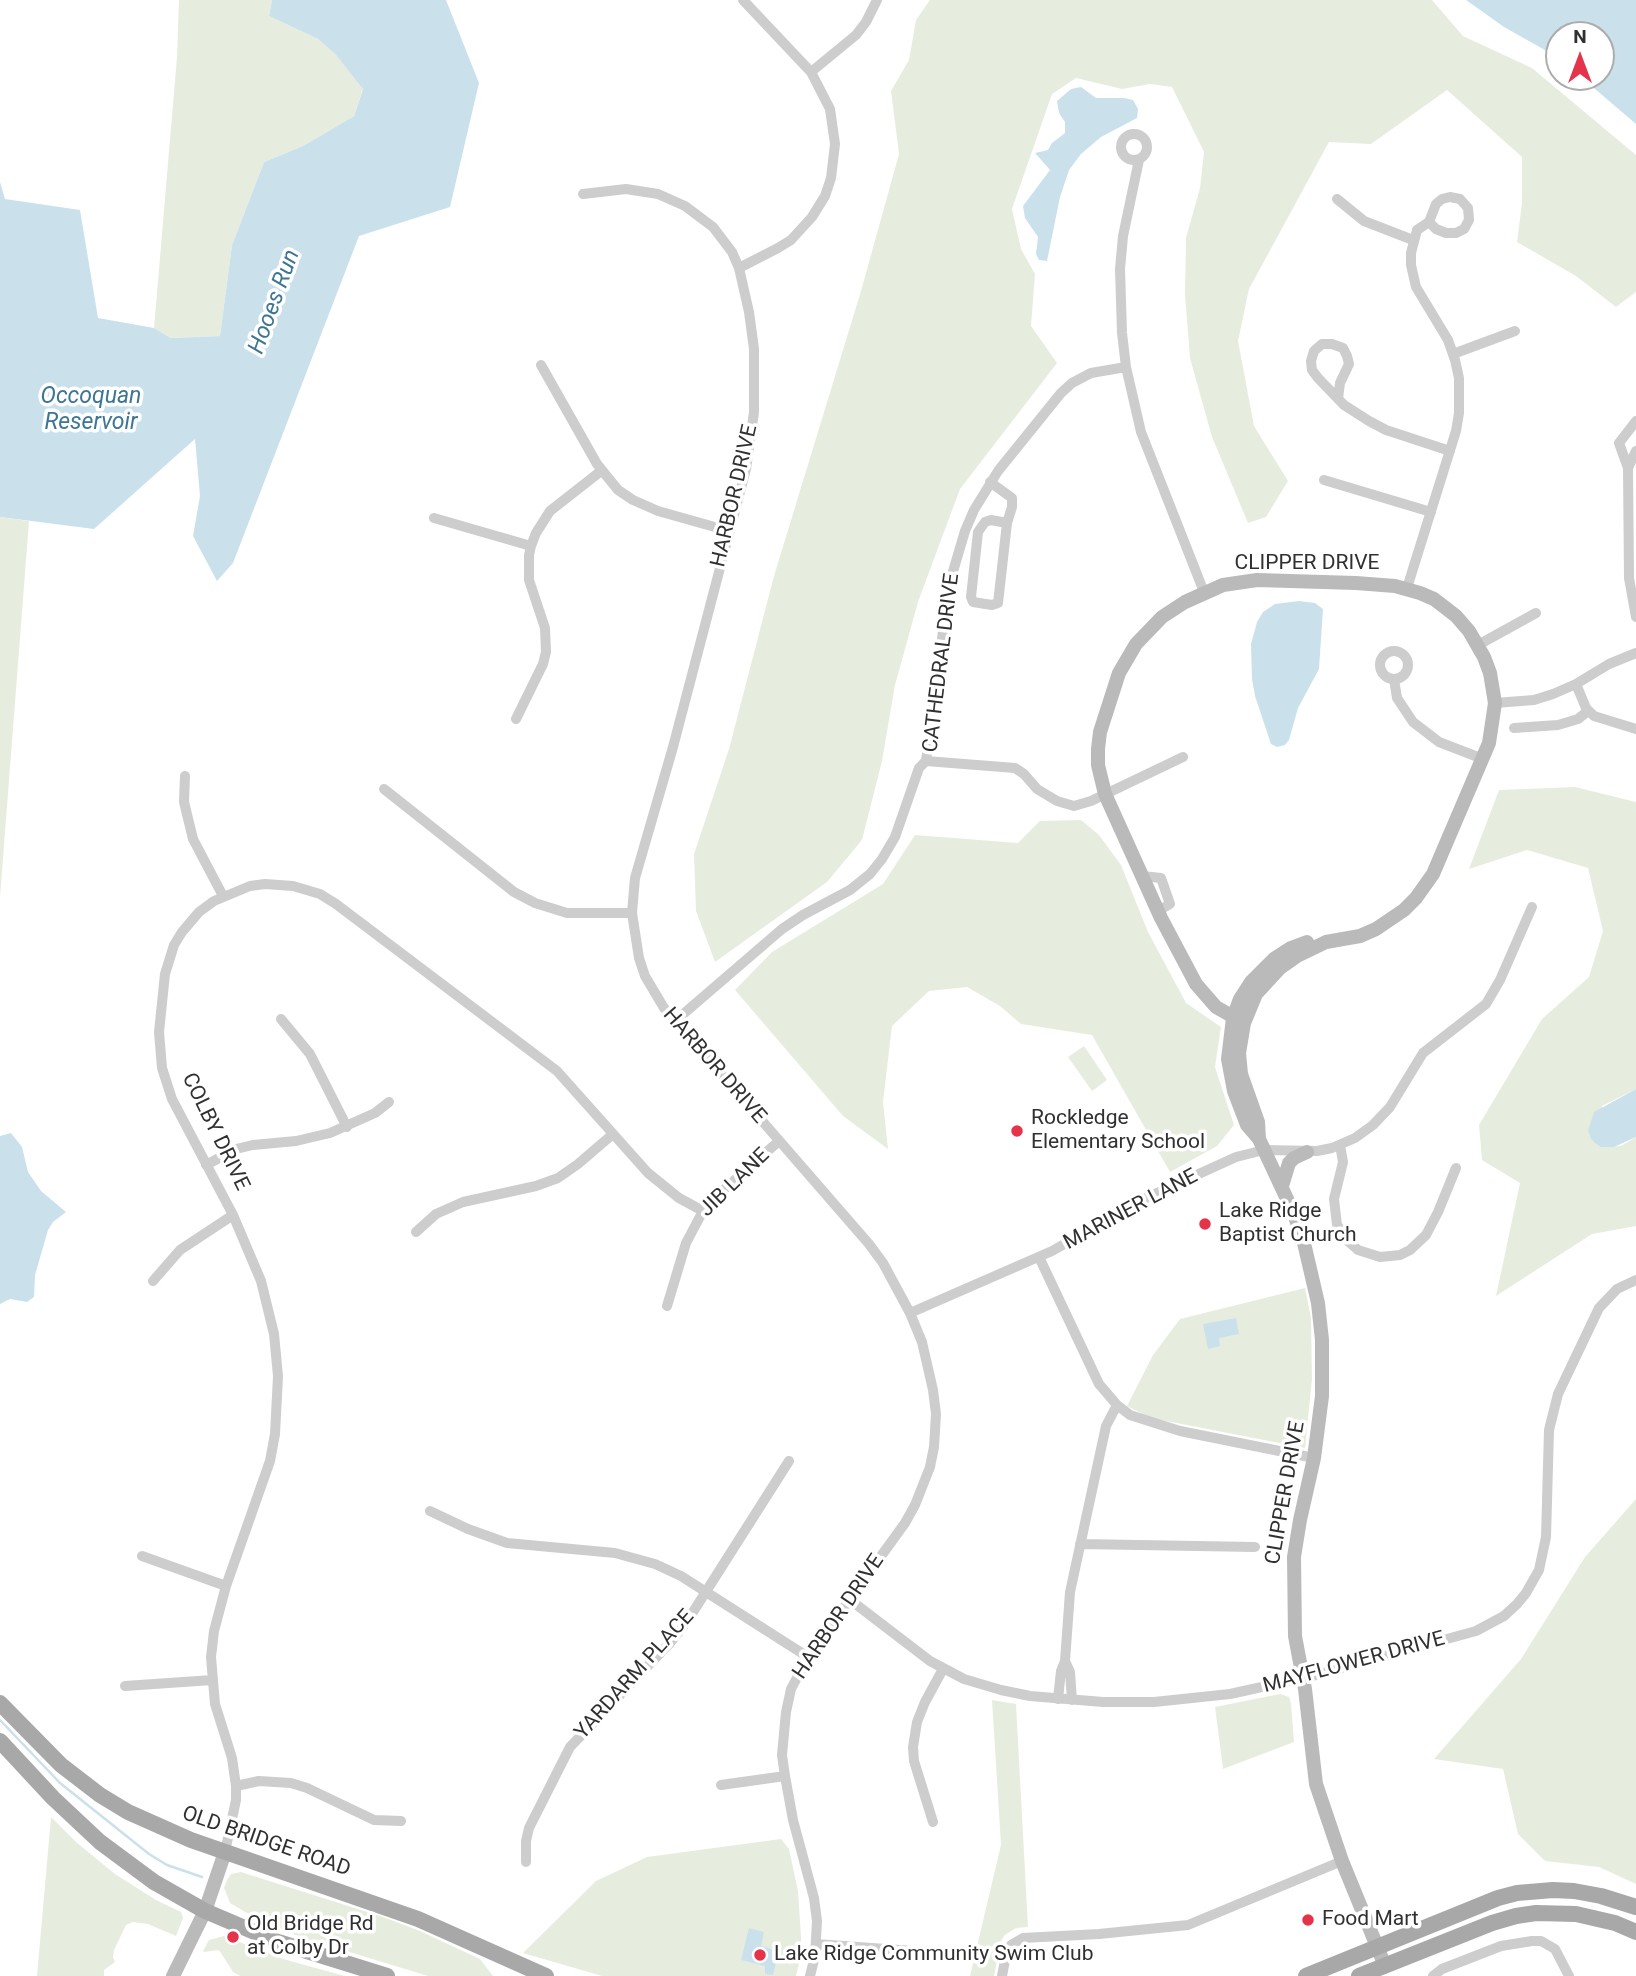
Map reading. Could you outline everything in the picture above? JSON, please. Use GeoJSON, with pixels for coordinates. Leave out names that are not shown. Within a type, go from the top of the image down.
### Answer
{"type":"FeatureCollection","features":[{"type":"Feature","properties":{"kind":"main road","name":"OLD BRIDGE ROAD"},"geometry":{"type":"LineString","coordinates":[[0,1703],[61,1765],[100,1795],[158,1826],[418,1919],[546,1976]]}},
{"type":"Feature","properties":{"kind":"main road"},"geometry":{"type":"LineString","coordinates":[[0,1741],[100,1842],[154,1882],[205,1911],[278,1942],[387,1976]]}},
{"type":"Feature","properties":{"kind":"main road"},"geometry":{"type":"LineString","coordinates":[[1306,1976],[1498,1898],[1517,1893],[1574,1891],[1636,1907]]}},
{"type":"Feature","properties":{"kind":"main road"},"geometry":{"type":"LineString","coordinates":[[1359,1976],[1387,1971],[1492,1923],[1536,1913],[1596,1917],[1636,1932]]}},
{"type":"Feature","properties":{"kind":"street"},"geometry":{"type":"LineString","coordinates":[[739,268],[791,240],[813,217],[825,196],[834,161],[834,126],[826,96],[811,72],[743,0]]}},
{"type":"Feature","properties":{"kind":"street"},"geometry":{"type":"LineString","coordinates":[[811,72],[856,35],[877,0]]}},
{"type":"Feature","properties":{"kind":"street"},"geometry":{"type":"LineString","coordinates":[[1139,160],[1123,236],[1120,269],[1126,367],[1141,432],[1204,592]]}},
{"type":"Feature","properties":{"kind":"street","name":"HARBOR DRIVE"},"geometry":{"type":"LineString","coordinates":[[583,194],[626,189],[650,192],[674,200],[701,216],[732,252],[739,268],[754,349],[754,412],[746,468],[673,747],[635,878],[632,913],[645,976],[653,993],[674,1022],[869,1244],[894,1280],[910,1313],[922,1342],[933,1390],[936,1427],[930,1467],[919,1496],[905,1523],[808,1657],[792,1689],[786,1712],[782,1755],[785,1776],[814,1898],[816,1944],[810,1976]]}},
{"type":"Feature","properties":{"kind":"street"},"geometry":{"type":"LineString","coordinates":[[1337,199],[1364,221],[1413,240]]}},
{"type":"Feature","properties":{"kind":"street"},"geometry":{"type":"LineString","coordinates":[[1408,588],[1456,431],[1460,396],[1453,354],[1416,287],[1411,265],[1413,240],[1418,230],[1429,222]]}},
{"type":"Feature","properties":{"kind":"street"},"geometry":{"type":"LineString","coordinates":[[1453,354],[1515,331]]}},
{"type":"Feature","properties":{"kind":"street"},"geometry":{"type":"LineString","coordinates":[[1338,399],[1340,383],[1349,364],[1347,356],[1343,348],[1322,344],[1314,351],[1312,370],[1338,399],[1350,410],[1369,421],[1450,451]]}},
{"type":"Feature","properties":{"kind":"street"},"geometry":{"type":"LineString","coordinates":[[541,365],[601,471],[618,490],[633,500],[685,520],[729,531]]}},
{"type":"Feature","properties":{"kind":"street","name":"CATHEDRAL DRIVE"},"geometry":{"type":"LineString","coordinates":[[1126,367],[1091,373],[1072,383],[1061,393],[990,482],[965,531],[949,585],[926,761],[1015,768],[1037,789],[1057,802],[1074,806],[1183,757]]}},
{"type":"Feature","properties":{"kind":"street"},"geometry":{"type":"LineString","coordinates":[[1628,468],[1619,443],[1636,421]]}},
{"type":"Feature","properties":{"kind":"street"},"geometry":{"type":"LineString","coordinates":[[1636,451],[1628,468],[1629,578],[1636,617]]}},
{"type":"Feature","properties":{"kind":"street"},"geometry":{"type":"LineString","coordinates":[[516,719],[543,664],[546,652],[545,628],[530,580],[531,546],[536,533],[551,511],[601,471]]}},
{"type":"Feature","properties":{"kind":"street"},"geometry":{"type":"LineString","coordinates":[[1324,480],[1431,512]]}},
{"type":"Feature","properties":{"kind":"street"},"geometry":{"type":"LineString","coordinates":[[990,482],[1012,498],[998,603],[992,606],[973,602],[971,597],[978,532],[985,522],[991,520],[1007,523]]}},
{"type":"Feature","properties":{"kind":"street"},"geometry":{"type":"LineString","coordinates":[[434,518],[531,546]]}},
{"type":"Feature","properties":{"kind":"street","name":"CLIPPER DRIVE"},"geometry":{"type":"LineString","coordinates":[[1238,1020],[1216,1006],[1196,984],[1158,911],[1105,794],[1098,765],[1098,749],[1100,732],[1119,673],[1136,644],[1167,613],[1204,592],[1223,585],[1258,580],[1374,584],[1408,588],[1444,606],[1469,631],[1478,645],[1490,673],[1495,703],[1493,727],[1483,759],[1433,874],[1416,898],[1404,910],[1376,929],[1360,936],[1326,942],[1304,952],[1280,968],[1260,989],[1238,1020],[1228,1050],[1231,1080],[1247,1125],[1262,1145],[1282,1186],[1304,1243],[1319,1312],[1322,1396],[1314,1458],[1294,1557],[1296,1636],[1316,1784],[1342,1861],[1387,1971]]}},
{"type":"Feature","properties":{"kind":"street"},"geometry":{"type":"LineString","coordinates":[[1478,645],[1536,612]]}},
{"type":"Feature","properties":{"kind":"street"},"geometry":{"type":"LineString","coordinates":[[1495,703],[1534,700],[1576,684],[1609,664],[1636,653]]}},
{"type":"Feature","properties":{"kind":"street"},"geometry":{"type":"LineString","coordinates":[[1394,678],[1397,698],[1413,722],[1439,742],[1483,759]]}},
{"type":"Feature","properties":{"kind":"street"},"geometry":{"type":"LineString","coordinates":[[1576,684],[1588,711],[1601,719],[1636,729]]}},
{"type":"Feature","properties":{"kind":"street"},"geometry":{"type":"LineString","coordinates":[[1514,729],[1558,725],[1578,719],[1588,711]]}},
{"type":"Feature","properties":{"kind":"street"},"geometry":{"type":"LineString","coordinates":[[674,1022],[782,929],[850,890],[870,874],[895,837],[919,768],[926,761]]}},
{"type":"Feature","properties":{"kind":"street"},"geometry":{"type":"LineString","coordinates":[[185,776],[184,802],[190,831],[223,896]]}},
{"type":"Feature","properties":{"kind":"street"},"geometry":{"type":"LineString","coordinates":[[384,789],[514,892],[535,904],[567,913],[632,913]]}},
{"type":"Feature","properties":{"kind":"street","name":"COLBY DRIVE"},"geometry":{"type":"LineString","coordinates":[[173,1976],[205,1911],[225,1852],[236,1800],[232,1758],[215,1704],[212,1680],[214,1631],[226,1586],[269,1465],[278,1402],[277,1355],[268,1303],[233,1215],[167,1086],[159,1050],[165,974],[174,945],[191,920],[223,896],[250,886],[277,884],[308,890],[336,904],[557,1071],[648,1173],[679,1198],[703,1211]]}},
{"type":"Feature","properties":{"kind":"street","name":"MARINER LANE"},"geometry":{"type":"LineString","coordinates":[[910,1313],[1039,1257],[1170,1186],[1262,1145],[1307,1152],[1340,1145],[1355,1138],[1385,1113],[1416,1062],[1431,1044],[1461,1025],[1486,1004],[1500,981],[1532,907]]}},
{"type":"Feature","properties":{"kind":"street"},"geometry":{"type":"LineString","coordinates":[[281,1019],[310,1054],[347,1127]]}},
{"type":"Feature","properties":{"kind":"street"},"geometry":{"type":"LineString","coordinates":[[206,1165],[220,1156],[244,1147],[311,1138],[347,1127],[389,1102]]}},
{"type":"Feature","properties":{"kind":"street"},"geometry":{"type":"LineString","coordinates":[[416,1232],[436,1214],[463,1202],[536,1186],[558,1178],[613,1134]]}},
{"type":"Feature","properties":{"kind":"street","name":"JIB LANE"},"geometry":{"type":"LineString","coordinates":[[667,1306],[686,1242],[703,1211],[779,1141]]}},
{"type":"Feature","properties":{"kind":"street"},"geometry":{"type":"LineString","coordinates":[[1340,1145],[1343,1162],[1334,1199],[1337,1225],[1349,1242],[1368,1254],[1380,1257],[1400,1255],[1426,1235],[1456,1168]]}},
{"type":"Feature","properties":{"kind":"street"},"geometry":{"type":"LineString","coordinates":[[1282,1186],[1289,1163],[1307,1152]]}},
{"type":"Feature","properties":{"kind":"street"},"geometry":{"type":"LineString","coordinates":[[153,1281],[180,1250],[233,1215]]}},
{"type":"Feature","properties":{"kind":"street"},"geometry":{"type":"LineString","coordinates":[[1039,1257],[1099,1384],[1117,1405],[1130,1415],[1152,1423],[1314,1458]]}},
{"type":"Feature","properties":{"kind":"street","name":"MAYFLOWER DRIVE"},"geometry":{"type":"LineString","coordinates":[[849,1599],[943,1669],[984,1686],[1072,1700],[1129,1702],[1230,1694],[1303,1679],[1476,1630],[1504,1616],[1527,1593],[1539,1570],[1546,1537],[1549,1430],[1558,1394],[1599,1308],[1616,1289],[1636,1280]]}},
{"type":"Feature","properties":{"kind":"street"},"geometry":{"type":"LineString","coordinates":[[1058,1699],[1061,1671],[1065,1661],[1070,1592],[1106,1426],[1117,1405]]}},
{"type":"Feature","properties":{"kind":"street","name":"YARDARM PLACE"},"geometry":{"type":"LineString","coordinates":[[526,1862],[529,1828],[570,1747],[670,1643],[706,1592],[789,1461]]}},
{"type":"Feature","properties":{"kind":"street"},"geometry":{"type":"LineString","coordinates":[[430,1511],[507,1543],[615,1553],[635,1557],[674,1572],[808,1657]]}},
{"type":"Feature","properties":{"kind":"street"},"geometry":{"type":"LineString","coordinates":[[1080,1545],[1255,1548]]}},
{"type":"Feature","properties":{"kind":"street"},"geometry":{"type":"LineString","coordinates":[[142,1556],[226,1586]]}},
{"type":"Feature","properties":{"kind":"street"},"geometry":{"type":"LineString","coordinates":[[1065,1661],[1070,1672],[1072,1700]]}},
{"type":"Feature","properties":{"kind":"street"},"geometry":{"type":"LineString","coordinates":[[933,1822],[914,1761],[913,1747],[917,1722],[943,1669]]}},
{"type":"Feature","properties":{"kind":"street"},"geometry":{"type":"LineString","coordinates":[[125,1686],[212,1680]]}},
{"type":"Feature","properties":{"kind":"street"},"geometry":{"type":"LineString","coordinates":[[721,1785],[785,1776]]}},
{"type":"Feature","properties":{"kind":"street"},"geometry":{"type":"LineString","coordinates":[[236,1786],[259,1781],[291,1783],[374,1820],[401,1821]]}},
{"type":"Feature","properties":{"kind":"street"},"geometry":{"type":"LineString","coordinates":[[1002,1976],[1007,1950],[1023,1938],[1188,1925],[1342,1861]]}},
{"type":"Feature","properties":{"kind":"street"},"geometry":{"type":"LineString","coordinates":[[1433,1976],[1442,1969],[1501,1946],[1532,1941],[1541,1941],[1555,1949],[1569,1976]]}},
{"type":"Feature","properties":{"kind":"street"},"geometry":{"type":"LineString","coordinates":[[816,1944],[914,1951]]}},
{"type":"Feature","properties":{"kind":"green space"},"geometry":{"type":"Polygon","coordinates":[[[179,0],[272,0],[269,16],[318,39],[336,55],[363,88],[354,116],[303,146],[264,162],[232,245],[220,336],[171,338],[154,328],[177,57],[179,0]]]}},
{"type":"Feature","properties":{"kind":"green space"},"geometry":{"type":"Polygon","coordinates":[[[930,0],[1432,0],[1463,36],[1532,68],[1545,79],[1545,91],[1559,91],[1636,155],[1636,292],[1616,307],[1576,276],[1517,242],[1522,203],[1522,157],[1447,90],[1371,144],[1329,142],[1249,289],[1238,341],[1254,426],[1288,481],[1266,517],[1248,523],[1212,437],[1190,358],[1185,295],[1186,238],[1200,188],[1204,152],[1172,87],[1150,84],[1122,89],[1076,78],[1052,94],[1012,209],[1021,249],[1035,274],[1031,326],[1057,363],[960,489],[918,602],[895,685],[882,761],[862,840],[827,882],[715,962],[696,911],[694,854],[729,749],[774,576],[861,291],[899,154],[891,91],[909,60],[916,20],[930,0]]]}},
{"type":"Feature","properties":{"kind":"green space"},"geometry":{"type":"Polygon","coordinates":[[[0,517],[29,521],[0,897],[0,517]]]}},
{"type":"Feature","properties":{"kind":"green space"},"geometry":{"type":"Polygon","coordinates":[[[1575,787],[1636,802],[1636,1089],[1602,1106],[1601,1147],[1621,1146],[1636,1137],[1636,1226],[1592,1234],[1496,1296],[1520,1183],[1482,1160],[1479,1125],[1542,1019],[1589,977],[1603,931],[1588,868],[1527,850],[1469,869],[1499,790],[1575,787]]]}},
{"type":"Feature","properties":{"kind":"green space"},"geometry":{"type":"Polygon","coordinates":[[[1081,820],[1099,835],[1121,865],[1148,932],[1186,1003],[1221,1027],[1215,1067],[1234,1125],[1217,1146],[1170,1172],[1092,1035],[1021,1024],[1000,1006],[967,987],[929,991],[892,1026],[883,1102],[888,1149],[843,1116],[735,990],[772,952],[883,884],[915,835],[1018,843],[1040,821],[1081,820]]]}},
{"type":"Feature","properties":{"kind":"green space"},"geometry":{"type":"Polygon","coordinates":[[[1084,1046],[1107,1080],[1092,1091],[1068,1057],[1084,1046]]]}},
{"type":"Feature","properties":{"kind":"green space"},"geometry":{"type":"Polygon","coordinates":[[[1305,1288],[1311,1318],[1312,1379],[1305,1448],[1151,1418],[1127,1406],[1153,1355],[1180,1319],[1305,1288]]]}},
{"type":"Feature","properties":{"kind":"green space"},"geometry":{"type":"Polygon","coordinates":[[[1636,1499],[1636,1884],[1599,1867],[1545,1861],[1518,1834],[1503,1769],[1434,1759],[1521,1659],[1585,1557],[1636,1499]]]}},
{"type":"Feature","properties":{"kind":"green space"},"geometry":{"type":"Polygon","coordinates":[[[1280,1694],[1289,1697],[1291,1703],[1294,1742],[1223,1769],[1215,1707],[1280,1694]]]}},
{"type":"Feature","properties":{"kind":"green space"},"geometry":{"type":"Polygon","coordinates":[[[992,1700],[1016,1704],[1028,1927],[1016,1928],[1005,1935],[1001,1941],[994,1976],[970,1976],[1001,1845],[992,1700]]]}},
{"type":"Feature","properties":{"kind":"green space"},"geometry":{"type":"Polygon","coordinates":[[[51,1817],[115,1874],[181,1912],[183,1918],[176,1936],[148,1924],[133,1922],[126,1925],[114,1950],[115,1962],[104,1970],[104,1976],[37,1976],[51,1817]]]}},
{"type":"Feature","properties":{"kind":"green space"},"geometry":{"type":"Polygon","coordinates":[[[781,1839],[789,1849],[798,1891],[802,1952],[796,1976],[602,1976],[523,1953],[596,1881],[647,1857],[781,1839]]]}},
{"type":"Feature","properties":{"kind":"green space"},"geometry":{"type":"Polygon","coordinates":[[[241,1872],[420,1931],[480,1959],[493,1976],[428,1976],[300,1937],[230,1903],[224,1888],[231,1874],[241,1872]]]}},
{"type":"Feature","properties":{"kind":"green space"},"geometry":{"type":"Polygon","coordinates":[[[224,1936],[283,1959],[345,1976],[240,1976],[233,1972],[219,1950],[203,1951],[209,1940],[224,1936]]]}},
{"type":"Feature","properties":{"kind":"water","name":"Occoquan Reservoir"},"geometry":{"type":"Polygon","coordinates":[[[272,0],[446,0],[479,83],[450,207],[359,236],[233,563],[217,581],[193,536],[200,496],[195,439],[94,529],[0,517],[0,182],[5,199],[80,210],[98,318],[154,328],[171,338],[220,336],[232,245],[264,162],[303,146],[354,116],[363,89],[336,55],[318,39],[269,16],[272,0]]]}},
{"type":"Feature","properties":{"kind":"water"},"geometry":{"type":"Polygon","coordinates":[[[1466,0],[1636,0],[1636,124],[1597,91],[1615,91],[1615,21],[1545,21],[1545,50],[1504,27],[1466,0]]]}},
{"type":"Feature","properties":{"kind":"water"},"geometry":{"type":"Polygon","coordinates":[[[1081,87],[1096,98],[1133,100],[1138,109],[1137,118],[1101,137],[1081,154],[1069,170],[1060,197],[1047,261],[1039,260],[1036,254],[1038,237],[1025,218],[1023,206],[1050,170],[1035,153],[1048,150],[1052,143],[1065,133],[1065,122],[1059,113],[1057,101],[1071,89],[1081,87]]]}},
{"type":"Feature","properties":{"kind":"water"},"geometry":{"type":"Polygon","coordinates":[[[1299,601],[1315,603],[1323,609],[1319,669],[1298,708],[1289,740],[1285,745],[1277,747],[1271,744],[1255,696],[1251,644],[1257,622],[1263,612],[1275,604],[1299,601]]]}},
{"type":"Feature","properties":{"kind":"water"},"geometry":{"type":"Polygon","coordinates":[[[1636,1089],[1636,1137],[1614,1147],[1601,1147],[1595,1143],[1588,1130],[1594,1112],[1636,1089]]]}},
{"type":"Feature","properties":{"kind":"water"},"geometry":{"type":"Polygon","coordinates":[[[11,1133],[22,1147],[28,1172],[41,1191],[66,1212],[53,1222],[48,1230],[35,1275],[34,1297],[27,1302],[10,1299],[0,1304],[0,1136],[11,1133]]]}},
{"type":"Feature","properties":{"kind":"water"},"geometry":{"type":"Polygon","coordinates":[[[1236,1318],[1239,1334],[1219,1338],[1220,1346],[1208,1349],[1203,1324],[1236,1318]]]}},
{"type":"Feature","properties":{"kind":"water","name":"Lake Ridge Community Swim Club"},"geometry":{"type":"Polygon","coordinates":[[[749,1928],[764,1932],[761,1946],[779,1951],[773,1975],[765,1974],[765,1966],[741,1960],[749,1928]]]}},
{"type":"Feature","properties":{"kind":"waterway"},"geometry":{"type":"LineString","coordinates":[[0,1720],[60,1783],[149,1854],[167,1865],[202,1877]]}},
{"type":"Feature","properties":{"kind":"place","name":"Rockledge Elementary School"},"geometry":{"type":"Point","coordinates":[1017,1131]}},
{"type":"Feature","properties":{"kind":"place","name":"Lake Ridge Baptist Church"},"geometry":{"type":"Point","coordinates":[1205,1224]}},
{"type":"Feature","properties":{"kind":"place","name":"Food Mart"},"geometry":{"type":"Point","coordinates":[1308,1920]}},
{"type":"Feature","properties":{"kind":"place","name":"Old Bridge Rd at Colby Dr"},"geometry":{"type":"Point","coordinates":[233,1937]}},
{"type":"Feature","properties":{"kind":"place","name":"Lake Ridge Community Swim Club"},"geometry":{"type":"Point","coordinates":[760,1955]}},
{"type":"Feature","properties":{"kind":"water label","name":"Hooes Run"},"geometry":{"type":"Point","coordinates":[275,302]}}]}
